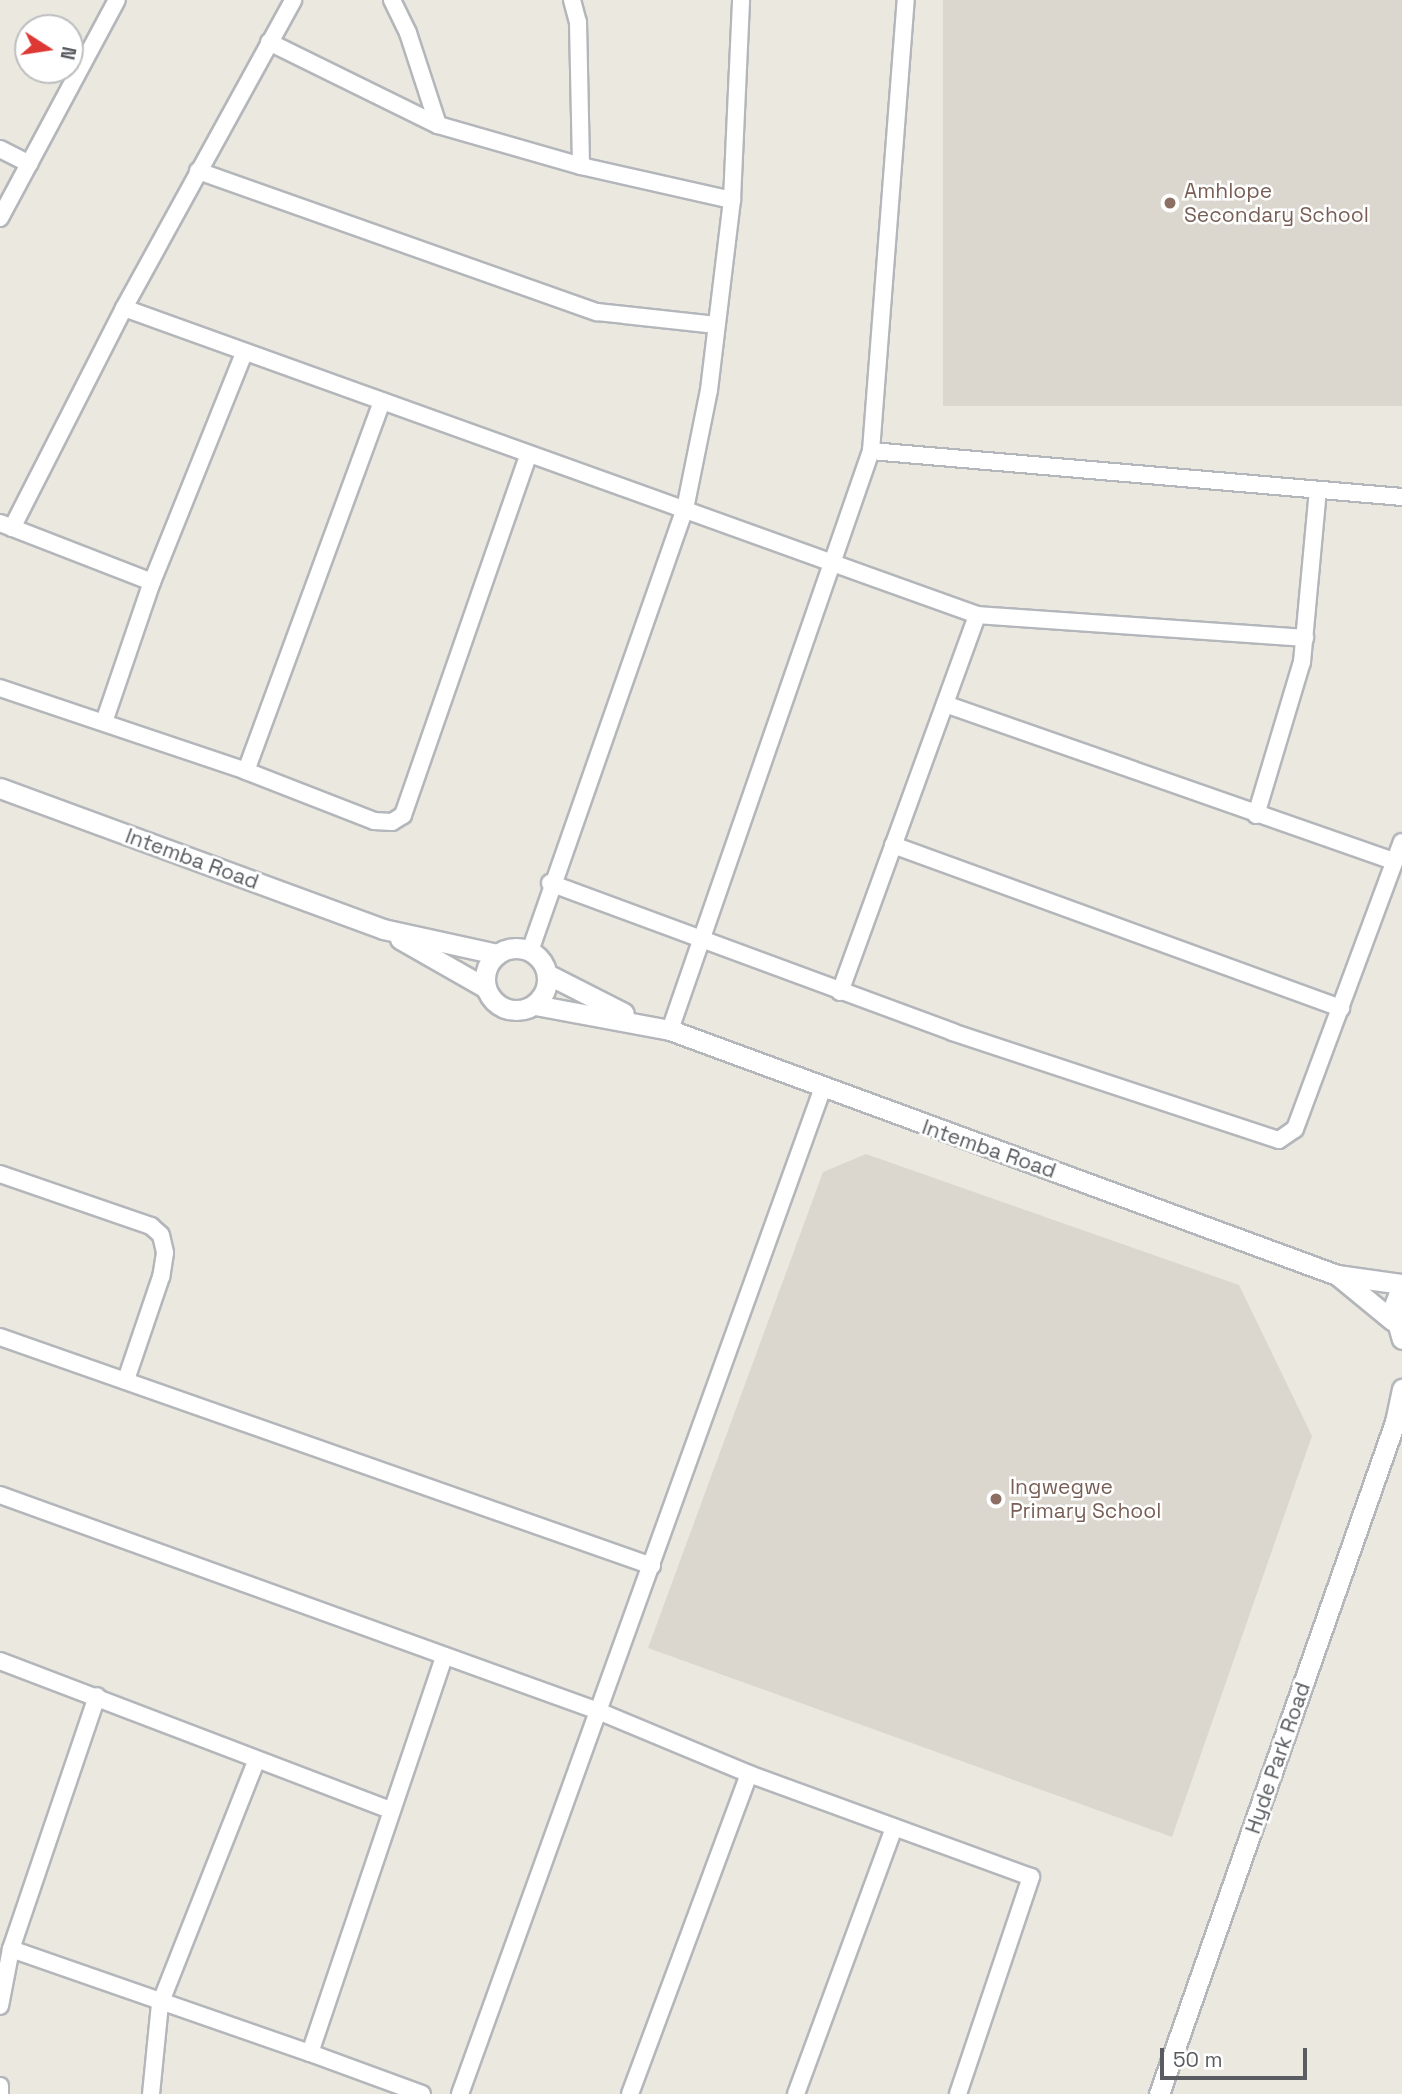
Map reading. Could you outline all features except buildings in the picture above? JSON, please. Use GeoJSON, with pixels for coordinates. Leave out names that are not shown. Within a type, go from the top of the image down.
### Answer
{"type":"FeatureCollection","features":[{"type":"Feature","properties":{"kind":"street"},"geometry":{"type":"LineString","coordinates":[[0,218],[117,0]]}},
{"type":"Feature","properties":{"kind":"street"},"geometry":{"type":"LineString","coordinates":[[152,582],[6,526],[293,0]]}},
{"type":"Feature","properties":{"kind":"street"},"geometry":{"type":"LineString","coordinates":[[392,0],[408,33],[439,125]]}},
{"type":"Feature","properties":{"kind":"street"},"geometry":{"type":"LineString","coordinates":[[572,0],[578,22],[582,166]]}},
{"type":"Feature","properties":{"kind":"street"},"geometry":{"type":"LineString","coordinates":[[530,951],[550,883],[685,509],[709,390],[732,200],[741,0]]}},
{"type":"Feature","properties":{"kind":"street"},"geometry":{"type":"LineString","coordinates":[[670,1030],[871,451],[906,0]]}},
{"type":"Feature","properties":{"kind":"street"},"geometry":{"type":"LineString","coordinates":[[269,42],[439,125],[582,166],[732,200]]}},
{"type":"Feature","properties":{"kind":"street"},"geometry":{"type":"LineString","coordinates":[[0,149],[29,164]]}},
{"type":"Feature","properties":{"kind":"street"},"geometry":{"type":"LineString","coordinates":[[198,171],[597,312],[716,325]]}},
{"type":"Feature","properties":{"kind":"street"},"geometry":{"type":"LineString","coordinates":[[124,308],[978,615],[1305,638]]}},
{"type":"Feature","properties":{"kind":"street"},"geometry":{"type":"LineString","coordinates":[[104,722],[152,582],[244,353]]}},
{"type":"Feature","properties":{"kind":"street"},"geometry":{"type":"LineString","coordinates":[[246,771],[383,401]]}},
{"type":"Feature","properties":{"kind":"street"},"geometry":{"type":"LineString","coordinates":[[871,451],[1402,497]]}},
{"type":"Feature","properties":{"kind":"street"},"geometry":{"type":"LineString","coordinates":[[0,688],[246,771],[374,821],[392,822],[403,815],[529,454]]}},
{"type":"Feature","properties":{"kind":"street"},"geometry":{"type":"LineString","coordinates":[[1256,815],[1299,679],[1318,491]]}},
{"type":"Feature","properties":{"kind":"street"},"geometry":{"type":"LineString","coordinates":[[840,992],[978,615]]}},
{"type":"Feature","properties":{"kind":"street"},"geometry":{"type":"LineString","coordinates":[[944,704],[1394,861]]}},
{"type":"Feature","properties":{"kind":"street","name":"Intemba Road"},"geometry":{"type":"LineString","coordinates":[[0,789],[383,929]]}},
{"type":"Feature","properties":{"kind":"street"},"geometry":{"type":"LineString","coordinates":[[550,883],[703,937],[840,992],[1279,1140],[1295,1129],[1402,842]]}},
{"type":"Feature","properties":{"kind":"street"},"geometry":{"type":"LineString","coordinates":[[893,845],[1341,1008]]}},
{"type":"Feature","properties":{"kind":"street"},"geometry":{"type":"LineString","coordinates":[[383,929],[497,954],[513,948],[530,951],[541,960],[547,974],[545,991],[535,1005]]}},
{"type":"Feature","properties":{"kind":"street"},"geometry":{"type":"LineString","coordinates":[[383,929],[486,988],[497,1005],[516,1011],[535,1005],[642,1023]]}},
{"type":"Feature","properties":{"kind":"street"},"geometry":{"type":"LineString","coordinates":[[486,988],[486,969],[497,954]]}},
{"type":"Feature","properties":{"kind":"street"},"geometry":{"type":"LineString","coordinates":[[547,974],[642,1023]]}},
{"type":"Feature","properties":{"kind":"street","name":"Intemba Road"},"geometry":{"type":"LineString","coordinates":[[642,1023],[670,1030],[822,1090],[1337,1275]]}},
{"type":"Feature","properties":{"kind":"street"},"geometry":{"type":"LineString","coordinates":[[460,2094],[822,1090]]}},
{"type":"Feature","properties":{"kind":"street"},"geometry":{"type":"LineString","coordinates":[[0,1174],[151,1226],[161,1235],[165,1254],[161,1277],[126,1380]]}},
{"type":"Feature","properties":{"kind":"street"},"geometry":{"type":"LineString","coordinates":[[1337,1275],[1402,1285],[1393,1308],[1398,1330]]}},
{"type":"Feature","properties":{"kind":"street"},"geometry":{"type":"LineString","coordinates":[[1337,1275],[1398,1330]]}},
{"type":"Feature","properties":{"kind":"street"},"geometry":{"type":"LineString","coordinates":[[0,1337],[652,1566]]}},
{"type":"Feature","properties":{"kind":"street","name":"Hyde Park Road"},"geometry":{"type":"LineString","coordinates":[[1159,2094],[1399,1417],[1402,1389]]}},
{"type":"Feature","properties":{"kind":"street"},"geometry":{"type":"LineString","coordinates":[[0,1495],[598,1711],[749,1774],[1031,1877],[958,2094]]}},
{"type":"Feature","properties":{"kind":"street"},"geometry":{"type":"LineString","coordinates":[[310,2053],[444,1656]]}},
{"type":"Feature","properties":{"kind":"street"},"geometry":{"type":"LineString","coordinates":[[0,1661],[97,1696],[256,1762],[390,1810]]}},
{"type":"Feature","properties":{"kind":"street"},"geometry":{"type":"LineString","coordinates":[[0,2006],[11,1950],[97,1696]]}},
{"type":"Feature","properties":{"kind":"street"},"geometry":{"type":"LineString","coordinates":[[151,2094],[160,2004],[256,1762]]}},
{"type":"Feature","properties":{"kind":"street"},"geometry":{"type":"LineString","coordinates":[[629,2094],[749,1774]]}},
{"type":"Feature","properties":{"kind":"street"},"geometry":{"type":"LineString","coordinates":[[796,2094],[894,1827]]}},
{"type":"Feature","properties":{"kind":"street"},"geometry":{"type":"LineString","coordinates":[[11,1950],[422,2094]]}},
{"type":"Feature","properties":{"kind":"street"},"geometry":{"type":"LineString","coordinates":[[0,2086],[1,2094]]}},
{"type":"Feature","properties":{"kind":"shaded area","name":"Amhlope Secondary School"},"geometry":{"type":"Polygon","coordinates":[[[943,0],[1402,0],[1402,406],[943,406],[943,0]]]}},
{"type":"Feature","properties":{"kind":"shaded area","name":"Ingwegwe Primary School"},"geometry":{"type":"Polygon","coordinates":[[[866,1154],[1239,1285],[1312,1436],[1172,1837],[648,1648],[823,1172],[866,1154]]]}},
{"type":"Feature","properties":{"kind":"place","name":"Amhlope Secondary School"},"geometry":{"type":"Point","coordinates":[1170,203]}},
{"type":"Feature","properties":{"kind":"place","name":"Ingwegwe Primary School"},"geometry":{"type":"Point","coordinates":[996,1499]}}]}
